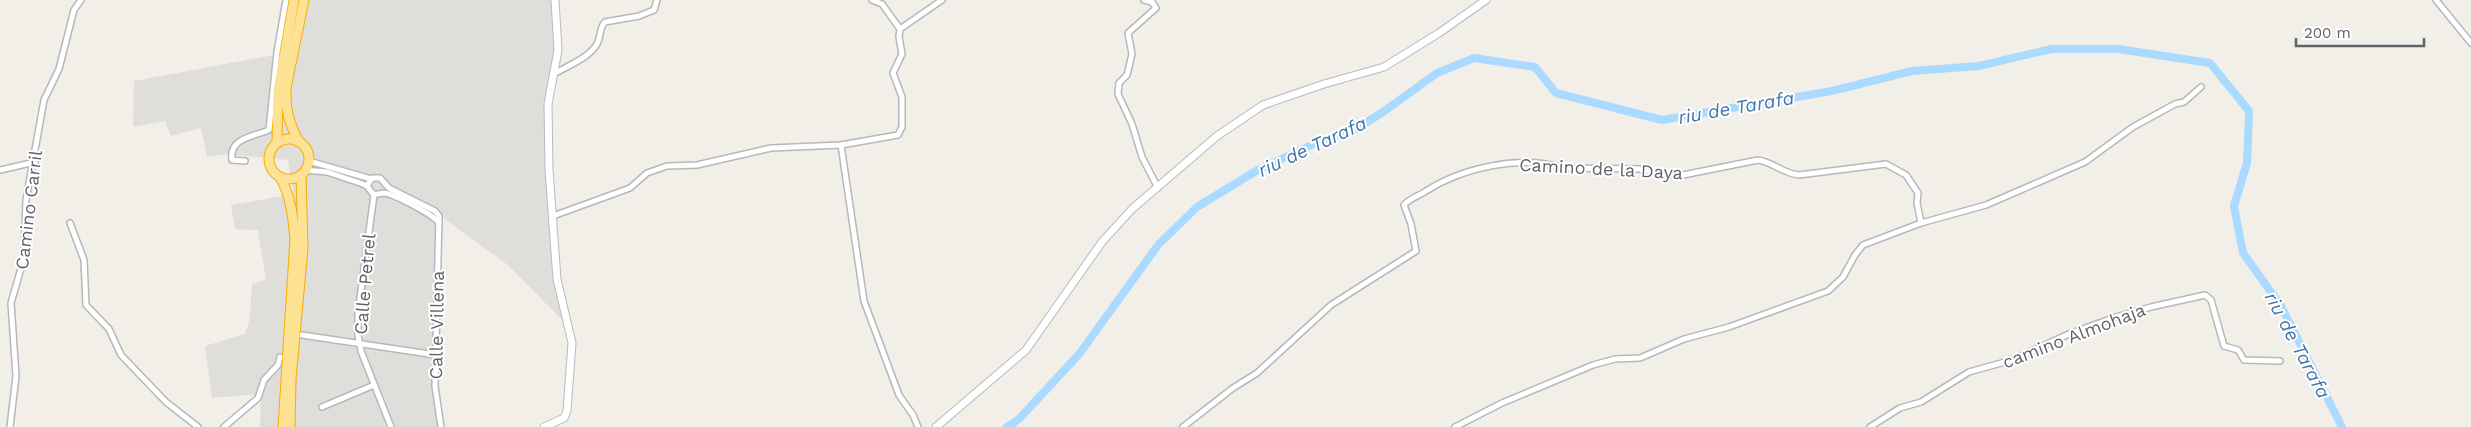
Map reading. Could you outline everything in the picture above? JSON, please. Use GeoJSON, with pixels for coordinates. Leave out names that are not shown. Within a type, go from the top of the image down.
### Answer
{"type":"FeatureCollection","features":[{"type":"Feature","properties":{"kind":"highway"},"geometry":{"type":"LineString","coordinates":[[278,142],[278,91],[294,0]]}},
{"type":"Feature","properties":{"kind":"highway"},"geometry":{"type":"LineString","coordinates":[[290,427],[303,248],[303,172],[309,161],[308,153],[299,142],[290,125],[286,88],[304,0]]}},
{"type":"Feature","properties":{"kind":"highway"},"geometry":{"type":"LineString","coordinates":[[283,427],[295,239],[292,211],[286,186],[271,168],[268,159],[271,149],[278,142],[288,139],[299,142]]}},
{"type":"Feature","properties":{"kind":"highway"},"geometry":{"type":"LineString","coordinates":[[280,177],[290,179],[303,172]]}},
{"type":"Feature","properties":{"kind":"main road"},"geometry":{"type":"LineString","coordinates":[[544,427],[564,418],[567,411],[572,343],[557,280],[549,170],[548,104],[558,50],[555,0]]}},
{"type":"Feature","properties":{"kind":"main road"},"geometry":{"type":"LineString","coordinates":[[936,427],[1026,350],[1102,242],[1132,208],[1158,188],[1217,136],[1263,105],[1324,84],[1384,67],[1439,33],[1486,0]]}},
{"type":"Feature","properties":{"kind":"street","name":"Camino Carril"},"geometry":{"type":"LineString","coordinates":[[10,427],[16,376],[12,303],[24,258],[25,208],[35,162],[44,100],[59,69],[74,10],[81,0]]}},
{"type":"Feature","properties":{"kind":"street"},"geometry":{"type":"LineString","coordinates":[[245,161],[232,160],[231,150],[235,144],[269,130],[271,124],[271,99],[286,0]]}},
{"type":"Feature","properties":{"kind":"street"},"geometry":{"type":"LineString","coordinates":[[554,74],[593,50],[599,40],[601,28],[605,22],[646,14],[654,10],[657,0]]}},
{"type":"Feature","properties":{"kind":"street"},"geometry":{"type":"LineString","coordinates":[[872,0],[882,4],[900,29]]}},
{"type":"Feature","properties":{"kind":"street"},"geometry":{"type":"LineString","coordinates":[[553,216],[630,188],[648,173],[667,166],[697,165],[771,148],[841,145],[894,138],[901,131],[902,97],[893,73],[902,54],[898,37],[900,29],[942,0]]}},
{"type":"Feature","properties":{"kind":"street"},"geometry":{"type":"LineString","coordinates":[[1144,0],[1152,2],[1156,8],[1128,33],[1132,54],[1127,74],[1119,83],[1118,94],[1132,124],[1142,157],[1158,188]]}},
{"type":"Feature","properties":{"kind":"street"},"geometry":{"type":"LineString","coordinates":[[2436,0],[2471,43]]}},
{"type":"Feature","properties":{"kind":"street"},"geometry":{"type":"LineString","coordinates":[[1455,427],[1502,402],[1593,365],[1615,359],[1640,358],[1684,339],[1729,327],[1828,291],[1843,277],[1855,254],[1863,245],[1921,223],[1986,205],[2085,162],[2133,127],[2175,104],[2184,102],[2201,87]]}},
{"type":"Feature","properties":{"kind":"street"},"geometry":{"type":"LineString","coordinates":[[841,145],[864,301],[899,395],[913,415],[918,427]]}},
{"type":"Feature","properties":{"kind":"street","name":"Camino de la Daya"},"geometry":{"type":"LineString","coordinates":[[1184,427],[1233,388],[1257,373],[1331,304],[1416,250],[1411,224],[1404,205],[1407,201],[1437,184],[1475,168],[1512,164],[1552,164],[1564,168],[1640,169],[1665,175],[1683,175],[1701,173],[1758,160],[1767,161],[1791,175],[1799,175],[1886,164],[1906,175],[1918,193],[1917,203],[1921,223]]}},
{"type":"Feature","properties":{"kind":"street"},"geometry":{"type":"LineString","coordinates":[[309,161],[371,179],[380,178],[385,185],[437,212],[439,223]]}},
{"type":"Feature","properties":{"kind":"street"},"geometry":{"type":"LineString","coordinates":[[0,170],[35,162]]}},
{"type":"Feature","properties":{"kind":"street"},"geometry":{"type":"LineString","coordinates":[[303,172],[327,172],[367,186],[374,195],[382,192],[433,216],[439,223]]}},
{"type":"Feature","properties":{"kind":"street"},"geometry":{"type":"LineString","coordinates":[[367,186],[371,179]]}},
{"type":"Feature","properties":{"kind":"street"},"geometry":{"type":"LineString","coordinates":[[382,192],[385,185]]}},
{"type":"Feature","properties":{"kind":"street","name":"Calle Petrel"},"geometry":{"type":"LineString","coordinates":[[374,195],[358,313],[359,344],[391,427]]}},
{"type":"Feature","properties":{"kind":"street"},"geometry":{"type":"LineString","coordinates":[[70,223],[84,260],[86,305],[109,330],[121,355],[166,402],[198,427]]}},
{"type":"Feature","properties":{"kind":"street","name":"Calle Villena"},"geometry":{"type":"LineString","coordinates":[[439,223],[435,386],[441,427]]}},
{"type":"Feature","properties":{"kind":"street","name":"camino Almohaja"},"geometry":{"type":"LineString","coordinates":[[1870,427],[1900,408],[1920,402],[1969,372],[2012,360],[2071,334],[2151,306],[2205,295],[2211,300],[2224,346],[2238,350],[2244,360],[2280,362]]}},
{"type":"Feature","properties":{"kind":"street"},"geometry":{"type":"LineString","coordinates":[[302,335],[436,355]]}},
{"type":"Feature","properties":{"kind":"street"},"geometry":{"type":"LineString","coordinates":[[224,427],[258,398],[264,380],[278,365],[280,357]]}},
{"type":"Feature","properties":{"kind":"street"},"geometry":{"type":"LineString","coordinates":[[322,407],[374,385]]}},
{"type":"Feature","properties":{"kind":"shaded area"},"geometry":{"type":"Polygon","coordinates":[[[284,0],[555,0],[558,50],[548,104],[557,279],[567,319],[562,320],[508,265],[443,218],[439,223],[435,386],[441,427],[260,427],[261,403],[259,394],[212,398],[205,346],[245,334],[250,318],[252,284],[266,280],[258,230],[235,229],[231,205],[294,194],[288,160],[227,154],[207,157],[201,128],[171,136],[165,121],[133,127],[134,81],[274,55],[284,0]]]}},
{"type":"Feature","properties":{"kind":"waterway","name":"riu de Tarafa"},"geometry":{"type":"LineString","coordinates":[[1007,427],[1019,419],[1080,353],[1158,245],[1197,207],[1256,171],[1320,141],[1356,129],[1437,73],[1474,58],[1535,67],[1556,93],[1662,120],[1832,91],[1912,71],[1979,66],[2051,49],[2118,49],[2210,63],[2249,111],[2247,163],[2234,206],[2243,253],[2281,306],[2342,427]]}}]}
